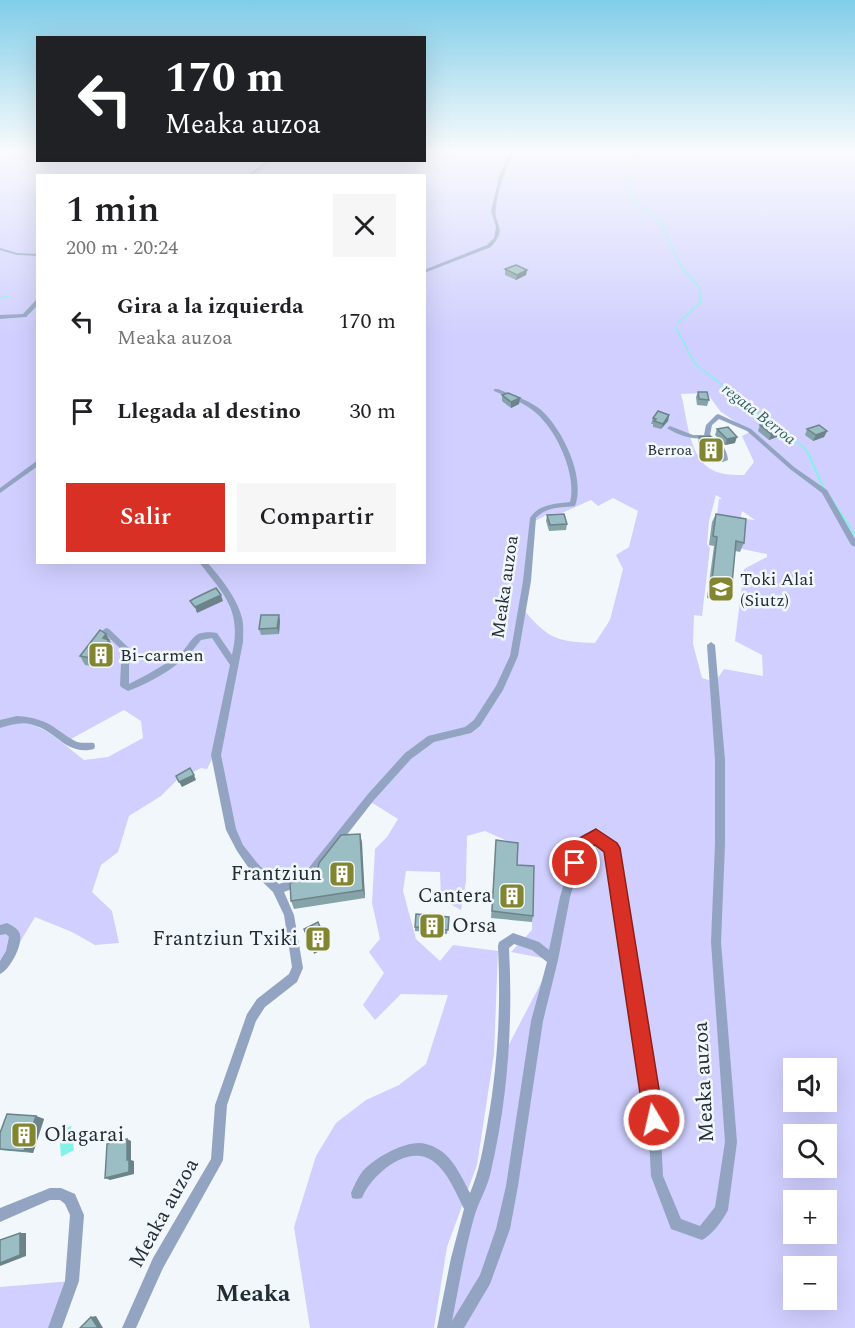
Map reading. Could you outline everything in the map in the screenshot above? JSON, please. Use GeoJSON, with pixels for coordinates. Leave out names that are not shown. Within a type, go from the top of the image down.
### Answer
{"type":"FeatureCollection","features":[{"type":"Feature","properties":{"kind":"street"},"geometry":{"type":"LineString","coordinates":[[426,271],[489,246],[496,238],[498,227],[493,212]]}},
{"type":"Feature","properties":{"kind":"street"},"geometry":{"type":"LineString","coordinates":[[0,249],[16,254],[36,255]]}},
{"type":"Feature","properties":{"kind":"street"},"geometry":{"type":"LineString","coordinates":[[0,317],[24,316],[36,303]]}},
{"type":"Feature","properties":{"kind":"street","name":"Meaka auzoa"},"geometry":{"type":"LineString","coordinates":[[277,889],[306,879],[371,797],[408,756],[431,739],[468,730],[477,723],[500,688],[514,656],[533,518],[537,511],[546,507],[573,504],[576,498],[574,473],[553,428],[539,412],[496,390]]}},
{"type":"Feature","properties":{"kind":"street"},"geometry":{"type":"LineString","coordinates":[[707,436],[709,425],[718,416],[758,436],[792,468],[825,492],[855,545]]}},
{"type":"Feature","properties":{"kind":"street"},"geometry":{"type":"LineString","coordinates":[[670,428],[695,438],[707,436],[720,446],[725,460],[709,460]]}},
{"type":"Feature","properties":{"kind":"street"},"geometry":{"type":"LineString","coordinates":[[0,491],[36,464]]}},
{"type":"Feature","properties":{"kind":"street","name":"Meaka auzoa"},"geometry":{"type":"LineString","coordinates":[[129,1328],[158,1263],[217,1160],[220,1106],[251,1018],[261,1003],[292,978],[298,968],[289,915],[277,889],[254,867],[240,848],[231,830],[216,755],[240,625],[237,613],[204,564]]}},
{"type":"Feature","properties":{"kind":"street"},"geometry":{"type":"LineString","coordinates":[[106,631],[129,652],[123,679],[124,685],[128,688],[164,670],[188,651],[199,637],[208,634],[214,635],[234,664]]}},
{"type":"Feature","properties":{"kind":"street","name":"Meaka auzoa"},"geometry":{"type":"LineString","coordinates":[[456,1328],[485,1279],[503,1229],[512,1186],[537,1021],[553,960],[565,897],[580,846],[596,836],[612,848],[654,1120],[657,1176],[676,1224],[702,1233],[721,1210],[731,1142],[716,942],[720,844],[720,760],[711,645]]}},
{"type":"Feature","properties":{"kind":"street"},"geometry":{"type":"LineString","coordinates":[[0,724],[20,718],[33,720],[72,745],[81,749],[91,746]]}},
{"type":"Feature","properties":{"kind":"street"},"geometry":{"type":"LineString","coordinates":[[0,930],[7,928],[15,935],[10,956],[0,969]]}},
{"type":"Feature","properties":{"kind":"street"},"geometry":{"type":"LineString","coordinates":[[444,1328],[456,1255],[470,1207],[485,1171],[505,1052],[506,986],[503,946],[513,938],[536,946],[553,960]]}},
{"type":"Feature","properties":{"kind":"street"},"geometry":{"type":"LineString","coordinates":[[357,1192],[362,1180],[380,1163],[397,1154],[420,1148],[434,1154],[449,1168],[470,1207]]}},
{"type":"Feature","properties":{"kind":"street"},"geometry":{"type":"LineString","coordinates":[[0,1215],[50,1194],[61,1194],[70,1199],[77,1215],[72,1281],[55,1328]]}},
{"type":"Feature","properties":{"kind":"shaded area"},"geometry":{"type":"Polygon","coordinates":[[[0,212],[36,212],[36,564],[426,564],[426,212],[855,212],[855,1328],[444,1328],[505,1052],[553,960],[511,952],[532,930],[533,874],[516,870],[518,846],[485,831],[467,836],[466,882],[461,910],[441,899],[440,872],[406,871],[403,891],[416,939],[440,961],[453,945],[498,951],[494,1054],[477,1165],[447,1247],[434,1328],[310,1328],[294,1227],[316,1156],[336,1123],[366,1100],[399,1085],[426,1064],[448,995],[401,994],[375,1020],[363,1005],[384,973],[369,952],[380,939],[372,903],[375,849],[387,837],[398,819],[366,799],[322,854],[305,871],[296,870],[285,879],[276,880],[253,861],[237,837],[214,755],[207,769],[201,768],[177,780],[161,796],[129,816],[118,852],[101,865],[92,892],[112,911],[119,943],[95,945],[72,932],[35,917],[8,962],[0,970],[0,726],[24,723],[34,726],[55,737],[84,760],[108,757],[143,738],[141,721],[124,710],[69,740],[45,722],[30,718],[0,721],[0,212]],[[707,393],[681,394],[695,451],[709,468],[729,475],[744,475],[754,462],[742,436],[750,432],[720,411],[707,393]],[[716,495],[709,521],[707,544],[710,548],[702,616],[694,615],[693,644],[702,678],[715,682],[724,669],[763,676],[762,655],[735,641],[744,569],[767,557],[767,554],[742,549],[745,519],[755,520],[742,511],[739,528],[716,523],[719,499],[722,499],[716,495]],[[613,498],[598,506],[591,500],[562,513],[548,514],[535,521],[524,610],[540,627],[555,637],[572,642],[595,643],[610,620],[623,569],[616,555],[629,547],[638,511],[613,498]]]}},
{"type":"Feature","properties":{"kind":"shaded area"},"geometry":{"type":"Polygon","coordinates":[[[71,1126],[74,1150],[61,1157],[59,1131],[71,1126]]]}},
{"type":"Feature","properties":{"kind":"shaded area"},"geometry":{"type":"Polygon","coordinates":[[[72,1281],[56,1328],[0,1328],[0,1287],[72,1281]]]}},
{"type":"Feature","properties":{"kind":"building"},"geometry":{"type":"Polygon","coordinates":[[[516,265],[527,270],[517,275],[505,269],[516,265]]]}},
{"type":"Feature","properties":{"kind":"building"},"geometry":{"type":"Polygon","coordinates":[[[698,392],[707,392],[709,400],[699,399],[698,392]]]}},
{"type":"Feature","properties":{"kind":"building"},"geometry":{"type":"Polygon","coordinates":[[[508,393],[520,398],[511,402],[502,395],[508,393]]]}},
{"type":"Feature","properties":{"kind":"building"},"geometry":{"type":"Polygon","coordinates":[[[658,411],[669,415],[663,424],[654,421],[656,419],[653,418],[658,411]]]}},
{"type":"Feature","properties":{"kind":"building"},"geometry":{"type":"Polygon","coordinates":[[[768,423],[779,431],[771,434],[760,425],[768,423]]]}},
{"type":"Feature","properties":{"kind":"building"},"geometry":{"type":"Polygon","coordinates":[[[819,425],[827,431],[816,435],[807,429],[819,425]]]}},
{"type":"Feature","properties":{"kind":"building"},"geometry":{"type":"Polygon","coordinates":[[[728,427],[737,437],[727,439],[717,429],[728,427]]]}},
{"type":"Feature","properties":{"kind":"building"},"geometry":{"type":"Polygon","coordinates":[[[710,436],[721,450],[710,451],[699,437],[710,436]]]}},
{"type":"Feature","properties":{"kind":"building"},"geometry":{"type":"Polygon","coordinates":[[[564,514],[567,524],[550,525],[547,515],[564,514]]]}},
{"type":"Feature","properties":{"kind":"building"},"geometry":{"type":"Polygon","coordinates":[[[716,514],[746,519],[744,543],[736,541],[731,594],[711,589],[717,537],[713,536],[716,514]]]}},
{"type":"Feature","properties":{"kind":"building"},"geometry":{"type":"Polygon","coordinates":[[[216,588],[221,595],[195,607],[190,601],[195,598],[216,588]]]}},
{"type":"Feature","properties":{"kind":"building"},"geometry":{"type":"Polygon","coordinates":[[[261,615],[279,615],[277,628],[259,629],[261,615]]]}},
{"type":"Feature","properties":{"kind":"building"},"geometry":{"type":"Polygon","coordinates":[[[100,630],[106,634],[103,638],[109,640],[96,659],[80,656],[100,630]]]}},
{"type":"Feature","properties":{"kind":"building"},"geometry":{"type":"Polygon","coordinates":[[[190,768],[194,775],[179,782],[176,776],[190,768]]]}},
{"type":"Feature","properties":{"kind":"building","name":"Frantziun"},"geometry":{"type":"Polygon","coordinates":[[[360,834],[363,890],[291,901],[290,883],[316,877],[319,863],[341,835],[360,834]]]}},
{"type":"Feature","properties":{"kind":"building","name":"Cantera"},"geometry":{"type":"Polygon","coordinates":[[[496,840],[518,843],[517,865],[534,866],[533,916],[492,911],[496,840]]]}},
{"type":"Feature","properties":{"kind":"building","name":"Orsa"},"geometry":{"type":"Polygon","coordinates":[[[416,914],[449,917],[448,930],[415,927],[416,914]]]}},
{"type":"Feature","properties":{"kind":"building","name":"Frantziun Txiki"},"geometry":{"type":"Polygon","coordinates":[[[318,922],[321,929],[324,927],[330,941],[313,950],[304,929],[318,922]]]}},
{"type":"Feature","properties":{"kind":"building","name":"Olagarai"},"geometry":{"type":"Polygon","coordinates":[[[7,1114],[36,1116],[24,1151],[0,1149],[0,1133],[7,1114]]]}},
{"type":"Feature","properties":{"kind":"building"},"geometry":{"type":"Polygon","coordinates":[[[127,1139],[129,1172],[105,1178],[107,1144],[127,1139]]]}},
{"type":"Feature","properties":{"kind":"building"},"geometry":{"type":"Polygon","coordinates":[[[20,1233],[20,1255],[0,1263],[0,1240],[20,1233]]]}},
{"type":"Feature","properties":{"kind":"building"},"geometry":{"type":"Polygon","coordinates":[[[91,1317],[98,1328],[80,1328],[91,1317]]]}},
{"type":"Feature","properties":{"kind":"waterway","name":"regata Berroa"},"geometry":{"type":"LineString","coordinates":[[648,212],[659,219],[681,266],[699,287],[701,302],[677,324]]}},
{"type":"Feature","properties":{"kind":"waterway"},"geometry":{"type":"LineString","coordinates":[[0,298],[9,296]]}},
{"type":"Feature","properties":{"kind":"waterway","name":"regata Berroa"},"geometry":{"type":"LineString","coordinates":[[676,328],[695,364],[803,447]]}},
{"type":"Feature","properties":{"kind":"waterway","name":"regata Berroa"},"geometry":{"type":"LineString","coordinates":[[803,447],[824,489]]}},
{"type":"Feature","properties":{"kind":"waterway","name":"regata Berroa"},"geometry":{"type":"LineString","coordinates":[[831,498],[855,535]]}},
{"type":"Feature","properties":{"kind":"place","name":"Berroa"},"geometry":{"type":"Point","coordinates":[711,450]}},
{"type":"Feature","properties":{"kind":"place","name":"Toki Alai (Siutz)"},"geometry":{"type":"Point","coordinates":[721,589]}},
{"type":"Feature","properties":{"kind":"place","name":"Bi-carmen"},"geometry":{"type":"Point","coordinates":[101,655]}},
{"type":"Feature","properties":{"kind":"place","name":"Frantziun"},"geometry":{"type":"Point","coordinates":[342,874]}},
{"type":"Feature","properties":{"kind":"place","name":"Cantera"},"geometry":{"type":"Point","coordinates":[512,896]}},
{"type":"Feature","properties":{"kind":"place","name":"Orsa"},"geometry":{"type":"Point","coordinates":[432,926]}},
{"type":"Feature","properties":{"kind":"place","name":"Frantziun Txiki"},"geometry":{"type":"Point","coordinates":[318,939]}},
{"type":"Feature","properties":{"kind":"place","name":"Olagarai"},"geometry":{"type":"Point","coordinates":[24,1135]}},
{"type":"Feature","properties":{"kind":"district","name":"Meaka"},"geometry":{"type":"Point","coordinates":[253,1294]}},
{"type":"Feature","properties":{"kind":"route"},"geometry":{"type":"LineString","coordinates":[[575,863],[580,846],[596,836],[612,848],[654,1120]]}}]}
